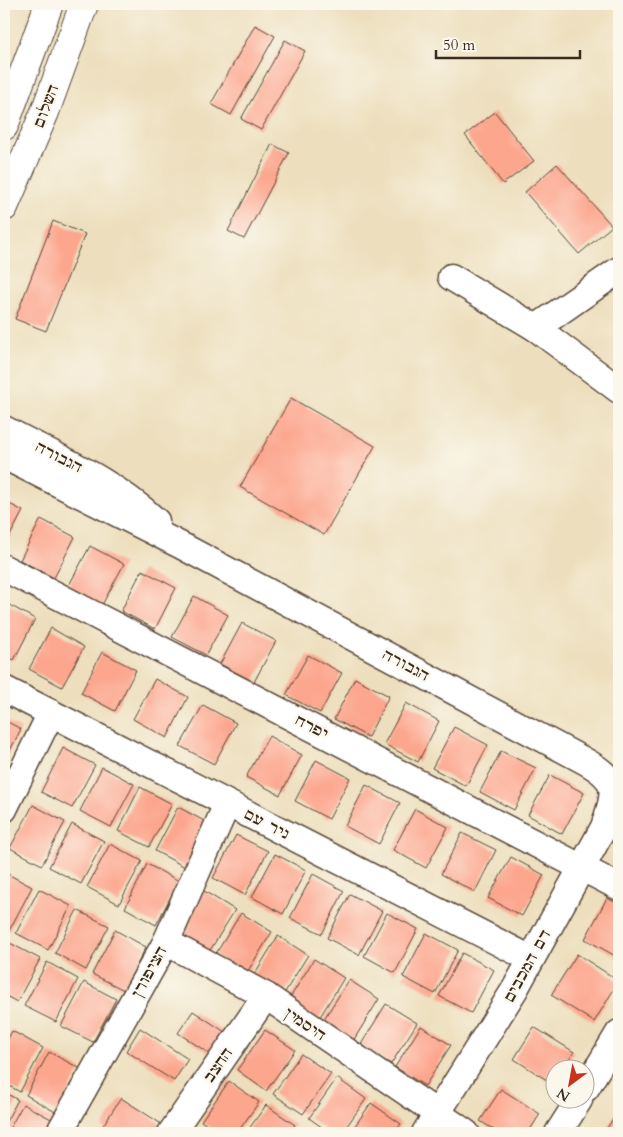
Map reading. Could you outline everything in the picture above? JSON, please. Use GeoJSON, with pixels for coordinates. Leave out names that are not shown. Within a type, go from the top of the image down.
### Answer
{"type":"FeatureCollection","features":[{"type":"Feature","properties":{"kind":"main road"},"geometry":{"type":"LineString","coordinates":[[4,126],[49,4]]}},
{"type":"Feature","properties":{"kind":"main road","name":"השלום"},"geometry":{"type":"LineString","coordinates":[[4,207],[45,112],[84,4]]}},
{"type":"Feature","properties":{"kind":"street"},"geometry":{"type":"LineString","coordinates":[[536,328],[619,270]]}},
{"type":"Feature","properties":{"kind":"street"},"geometry":{"type":"LineString","coordinates":[[451,277],[536,328],[619,390]]}},
{"type":"Feature","properties":{"kind":"street","name":"הגבורה"},"geometry":{"type":"LineString","coordinates":[[4,429],[83,469],[120,492],[145,511],[182,546]]}},
{"type":"Feature","properties":{"kind":"street","name":"הגבורה"},"geometry":{"type":"LineString","coordinates":[[4,456],[182,546],[599,768],[610,780],[616,793]]}},
{"type":"Feature","properties":{"kind":"street","name":"יפרח"},"geometry":{"type":"LineString","coordinates":[[4,568],[619,887]]}},
{"type":"Feature","properties":{"kind":"street","name":"ניר עם"},"geometry":{"type":"LineString","coordinates":[[4,689],[531,959]]}},
{"type":"Feature","properties":{"kind":"street"},"geometry":{"type":"LineString","coordinates":[[4,810],[51,713]]}},
{"type":"Feature","properties":{"kind":"street","name":"דם המכבים"},"geometry":{"type":"LineString","coordinates":[[432,1124],[515,989],[583,868],[604,828],[616,793]]}},
{"type":"Feature","properties":{"kind":"street","name":"הציפורן"},"geometry":{"type":"LineString","coordinates":[[58,1133],[166,942],[227,804]]}},
{"type":"Feature","properties":{"kind":"street","name":"היסמין"},"geometry":{"type":"LineString","coordinates":[[166,942],[266,996],[432,1124],[466,1133]]}},
{"type":"Feature","properties":{"kind":"street","name":"החצב"},"geometry":{"type":"LineString","coordinates":[[171,1133],[266,996]]}},
{"type":"Feature","properties":{"kind":"street"},"geometry":{"type":"LineString","coordinates":[[596,1071],[619,1033]]}},
{"type":"Feature","properties":{"kind":"street"},"geometry":{"type":"LineString","coordinates":[[558,1133],[573,1110]]}},
{"type":"Feature","properties":{"kind":"building"},"geometry":{"type":"Polygon","coordinates":[[[255,25],[275,36],[231,115],[211,104],[255,25]]]}},
{"type":"Feature","properties":{"kind":"building"},"geometry":{"type":"Polygon","coordinates":[[[285,40],[305,51],[261,130],[241,119],[285,40]]]}},
{"type":"Feature","properties":{"kind":"building"},"geometry":{"type":"Polygon","coordinates":[[[495,112],[534,161],[503,184],[465,135],[495,112]]]}},
{"type":"Feature","properties":{"kind":"building"},"geometry":{"type":"Polygon","coordinates":[[[272,144],[289,153],[244,239],[228,231],[272,144]]]}},
{"type":"Feature","properties":{"kind":"building"},"geometry":{"type":"Polygon","coordinates":[[[557,164],[612,226],[579,254],[525,192],[557,164]]]}},
{"type":"Feature","properties":{"kind":"building"},"geometry":{"type":"Polygon","coordinates":[[[53,221],[85,234],[46,331],[15,319],[53,221]]]}},
{"type":"Feature","properties":{"kind":"building"},"geometry":{"type":"Polygon","coordinates":[[[291,398],[375,446],[324,535],[240,487],[291,398]]]}},
{"type":"Feature","properties":{"kind":"building"},"geometry":{"type":"Polygon","coordinates":[[[4,501],[23,511],[4,547],[4,501]]]}},
{"type":"Feature","properties":{"kind":"building"},"geometry":{"type":"Polygon","coordinates":[[[41,519],[75,537],[54,578],[20,560],[41,519]]]}},
{"type":"Feature","properties":{"kind":"building"},"geometry":{"type":"Polygon","coordinates":[[[90,546],[124,564],[102,605],[68,587],[90,546]]]}},
{"type":"Feature","properties":{"kind":"building"},"geometry":{"type":"Polygon","coordinates":[[[142,570],[176,588],[155,629],[121,611],[142,570]]]}},
{"type":"Feature","properties":{"kind":"building"},"geometry":{"type":"Polygon","coordinates":[[[194,596],[228,615],[206,655],[172,637],[194,596]]]}},
{"type":"Feature","properties":{"kind":"building"},"geometry":{"type":"Polygon","coordinates":[[[4,602],[35,619],[14,660],[4,655],[4,602]]]}},
{"type":"Feature","properties":{"kind":"building"},"geometry":{"type":"Polygon","coordinates":[[[242,623],[276,641],[254,682],[220,664],[242,623]]]}},
{"type":"Feature","properties":{"kind":"building"},"geometry":{"type":"Polygon","coordinates":[[[51,628],[84,647],[62,687],[29,669],[51,628]]]}},
{"type":"Feature","properties":{"kind":"building"},"geometry":{"type":"Polygon","coordinates":[[[102,652],[136,670],[115,711],[81,693],[102,652]]]}},
{"type":"Feature","properties":{"kind":"building"},"geometry":{"type":"Polygon","coordinates":[[[308,655],[342,673],[320,713],[286,695],[308,655]]]}},
{"type":"Feature","properties":{"kind":"building"},"geometry":{"type":"Polygon","coordinates":[[[355,678],[389,696],[368,737],[334,719],[355,678]]]}},
{"type":"Feature","properties":{"kind":"building"},"geometry":{"type":"Polygon","coordinates":[[[155,679],[188,697],[167,738],[133,719],[155,679]]]}},
{"type":"Feature","properties":{"kind":"building"},"geometry":{"type":"Polygon","coordinates":[[[406,703],[439,721],[418,762],[384,744],[406,703]]]}},
{"type":"Feature","properties":{"kind":"building"},"geometry":{"type":"Polygon","coordinates":[[[203,705],[236,723],[214,764],[180,746],[203,705]]]}},
{"type":"Feature","properties":{"kind":"building"},"geometry":{"type":"Polygon","coordinates":[[[4,720],[21,729],[4,762],[4,720]]]}},
{"type":"Feature","properties":{"kind":"building"},"geometry":{"type":"Polygon","coordinates":[[[454,727],[488,745],[466,786],[432,768],[454,727]]]}},
{"type":"Feature","properties":{"kind":"building"},"geometry":{"type":"Polygon","coordinates":[[[269,736],[302,755],[280,795],[246,777],[269,736]]]}},
{"type":"Feature","properties":{"kind":"building"},"geometry":{"type":"Polygon","coordinates":[[[63,748],[95,765],[72,808],[41,792],[63,748]]]}},
{"type":"Feature","properties":{"kind":"building"},"geometry":{"type":"Polygon","coordinates":[[[501,751],[536,768],[514,810],[480,792],[501,751]]]}},
{"type":"Feature","properties":{"kind":"building"},"geometry":{"type":"Polygon","coordinates":[[[316,760],[350,778],[329,819],[295,801],[316,760]]]}},
{"type":"Feature","properties":{"kind":"building"},"geometry":{"type":"Polygon","coordinates":[[[102,767],[134,784],[111,827],[80,811],[102,767]]]}},
{"type":"Feature","properties":{"kind":"building"},"geometry":{"type":"Polygon","coordinates":[[[550,775],[584,793],[562,834],[528,815],[550,775]]]}},
{"type":"Feature","properties":{"kind":"building"},"geometry":{"type":"Polygon","coordinates":[[[366,785],[400,803],[379,844],[345,826],[366,785]]]}},
{"type":"Feature","properties":{"kind":"building"},"geometry":{"type":"Polygon","coordinates":[[[140,787],[172,804],[149,847],[118,831],[140,787]]]}},
{"type":"Feature","properties":{"kind":"building"},"geometry":{"type":"Polygon","coordinates":[[[33,805],[65,822],[42,865],[10,848],[33,805]]]}},
{"type":"Feature","properties":{"kind":"building"},"geometry":{"type":"Polygon","coordinates":[[[178,807],[210,824],[187,868],[155,851],[178,807]]]}},
{"type":"Feature","properties":{"kind":"building"},"geometry":{"type":"Polygon","coordinates":[[[415,809],[448,827],[426,868],[393,850],[415,809]]]}},
{"type":"Feature","properties":{"kind":"building"},"geometry":{"type":"Polygon","coordinates":[[[72,824],[104,841],[81,884],[49,867],[72,824]]]}},
{"type":"Feature","properties":{"kind":"building"},"geometry":{"type":"Polygon","coordinates":[[[462,833],[496,850],[475,892],[441,874],[462,833]]]}},
{"type":"Feature","properties":{"kind":"building"},"geometry":{"type":"Polygon","coordinates":[[[236,835],[268,851],[245,895],[213,878],[236,835]]]}},
{"type":"Feature","properties":{"kind":"building"},"geometry":{"type":"Polygon","coordinates":[[[110,844],[142,861],[119,904],[87,887],[110,844]]]}},
{"type":"Feature","properties":{"kind":"building"},"geometry":{"type":"Polygon","coordinates":[[[275,854],[306,870],[283,914],[252,897],[275,854]]]}},
{"type":"Feature","properties":{"kind":"building"},"geometry":{"type":"Polygon","coordinates":[[[511,857],[544,875],[522,916],[488,898],[511,857]]]}},
{"type":"Feature","properties":{"kind":"building"},"geometry":{"type":"Polygon","coordinates":[[[147,864],[179,881],[156,925],[125,908],[147,864]]]}},
{"type":"Feature","properties":{"kind":"building"},"geometry":{"type":"Polygon","coordinates":[[[4,872],[32,887],[9,931],[4,928],[4,872]]]}},
{"type":"Feature","properties":{"kind":"building"},"geometry":{"type":"Polygon","coordinates":[[[313,874],[344,891],[322,934],[290,918],[313,874]]]}},
{"type":"Feature","properties":{"kind":"building"},"geometry":{"type":"Polygon","coordinates":[[[39,889],[71,906],[48,950],[16,933],[39,889]]]}},
{"type":"Feature","properties":{"kind":"building"},"geometry":{"type":"Polygon","coordinates":[[[204,891],[235,910],[209,952],[178,933],[204,891]]]}},
{"type":"Feature","properties":{"kind":"building"},"geometry":{"type":"Polygon","coordinates":[[[350,894],[382,911],[359,955],[327,938],[350,894]]]}},
{"type":"Feature","properties":{"kind":"building"},"geometry":{"type":"Polygon","coordinates":[[[607,898],[619,904],[619,958],[585,939],[607,898]]]}},
{"type":"Feature","properties":{"kind":"building"},"geometry":{"type":"Polygon","coordinates":[[[77,910],[109,926],[86,970],[55,953],[77,910]]]}},
{"type":"Feature","properties":{"kind":"building"},"geometry":{"type":"Polygon","coordinates":[[[241,913],[272,932],[246,974],[215,955],[241,913]]]}},
{"type":"Feature","properties":{"kind":"building"},"geometry":{"type":"Polygon","coordinates":[[[387,913],[418,929],[395,973],[364,956],[387,913]]]}},
{"type":"Feature","properties":{"kind":"building"},"geometry":{"type":"Polygon","coordinates":[[[115,930],[146,947],[124,990],[92,974],[115,930]]]}},
{"type":"Feature","properties":{"kind":"building"},"geometry":{"type":"Polygon","coordinates":[[[426,933],[458,950],[435,994],[403,977],[426,933]]]}},
{"type":"Feature","properties":{"kind":"building"},"geometry":{"type":"Polygon","coordinates":[[[278,936],[308,955],[282,997],[252,978],[278,936]]]}},
{"type":"Feature","properties":{"kind":"building"},"geometry":{"type":"Polygon","coordinates":[[[8,942],[40,959],[17,1002],[4,995],[4,951],[8,942]]]}},
{"type":"Feature","properties":{"kind":"building"},"geometry":{"type":"Polygon","coordinates":[[[462,953],[494,970],[471,1013],[439,996],[462,953]]]}},
{"type":"Feature","properties":{"kind":"building"},"geometry":{"type":"Polygon","coordinates":[[[577,954],[619,981],[594,1022],[551,995],[577,954]]]}},
{"type":"Feature","properties":{"kind":"building"},"geometry":{"type":"Polygon","coordinates":[[[314,959],[344,978],[318,1020],[288,1001],[314,959]]]}},
{"type":"Feature","properties":{"kind":"building"},"geometry":{"type":"Polygon","coordinates":[[[47,962],[78,979],[56,1022],[24,1006],[47,962]]]}},
{"type":"Feature","properties":{"kind":"building"},"geometry":{"type":"Polygon","coordinates":[[[349,980],[379,999],[353,1041],[322,1022],[349,980]]]}},
{"type":"Feature","properties":{"kind":"building"},"geometry":{"type":"Polygon","coordinates":[[[84,982],[116,999],[93,1042],[61,1026],[84,982]]]}},
{"type":"Feature","properties":{"kind":"building"},"geometry":{"type":"Polygon","coordinates":[[[386,1004],[417,1023],[391,1064],[360,1046],[386,1004]]]}},
{"type":"Feature","properties":{"kind":"building"},"geometry":{"type":"Polygon","coordinates":[[[193,1011],[225,1032],[210,1054],[178,1033],[193,1011]]]}},
{"type":"Feature","properties":{"kind":"building"},"geometry":{"type":"Polygon","coordinates":[[[421,1026],[451,1045],[425,1086],[395,1067],[421,1026]]]}},
{"type":"Feature","properties":{"kind":"building"},"geometry":{"type":"Polygon","coordinates":[[[534,1027],[574,1052],[569,1060],[546,1060],[546,1080],[514,1059],[534,1027]]]}},
{"type":"Feature","properties":{"kind":"building"},"geometry":{"type":"Polygon","coordinates":[[[140,1028],[188,1059],[174,1081],[126,1051],[140,1028]]]}},
{"type":"Feature","properties":{"kind":"building"},"geometry":{"type":"Polygon","coordinates":[[[265,1030],[295,1050],[266,1091],[237,1070],[265,1030]]]}},
{"type":"Feature","properties":{"kind":"building"},"geometry":{"type":"Polygon","coordinates":[[[12,1031],[43,1048],[20,1092],[4,1083],[4,1046],[12,1031]]]}},
{"type":"Feature","properties":{"kind":"building"},"geometry":{"type":"Polygon","coordinates":[[[49,1052],[81,1069],[57,1113],[26,1095],[49,1052]]]}},
{"type":"Feature","properties":{"kind":"building"},"geometry":{"type":"Polygon","coordinates":[[[301,1054],[331,1074],[303,1114],[273,1094],[301,1054]]]}},
{"type":"Feature","properties":{"kind":"building"},"geometry":{"type":"Polygon","coordinates":[[[337,1078],[366,1099],[342,1133],[330,1133],[309,1118],[337,1078]]]}},
{"type":"Feature","properties":{"kind":"building"},"geometry":{"type":"Polygon","coordinates":[[[229,1081],[259,1102],[237,1133],[219,1133],[201,1121],[229,1081]]]}},
{"type":"Feature","properties":{"kind":"building"},"geometry":{"type":"Polygon","coordinates":[[[501,1089],[540,1114],[528,1133],[499,1133],[480,1121],[501,1089]]]}},
{"type":"Feature","properties":{"kind":"building"},"geometry":{"type":"Polygon","coordinates":[[[4,1092],[18,1100],[4,1125],[4,1092]]]}},
{"type":"Feature","properties":{"kind":"building"},"geometry":{"type":"Polygon","coordinates":[[[121,1098],[163,1125],[157,1133],[111,1133],[102,1127],[121,1098]]]}},
{"type":"Feature","properties":{"kind":"building"},"geometry":{"type":"Polygon","coordinates":[[[371,1103],[401,1124],[394,1133],[350,1133],[371,1103]]]}},
{"type":"Feature","properties":{"kind":"building"},"geometry":{"type":"Polygon","coordinates":[[[23,1104],[55,1121],[48,1133],[7,1133],[23,1104]]]}},
{"type":"Feature","properties":{"kind":"building"},"geometry":{"type":"Polygon","coordinates":[[[266,1105],[295,1125],[289,1133],[246,1133],[266,1105]]]}},
{"type":"Feature","properties":{"kind":"building"},"geometry":{"type":"Polygon","coordinates":[[[619,1109],[619,1133],[604,1133],[619,1109]]]}}]}
